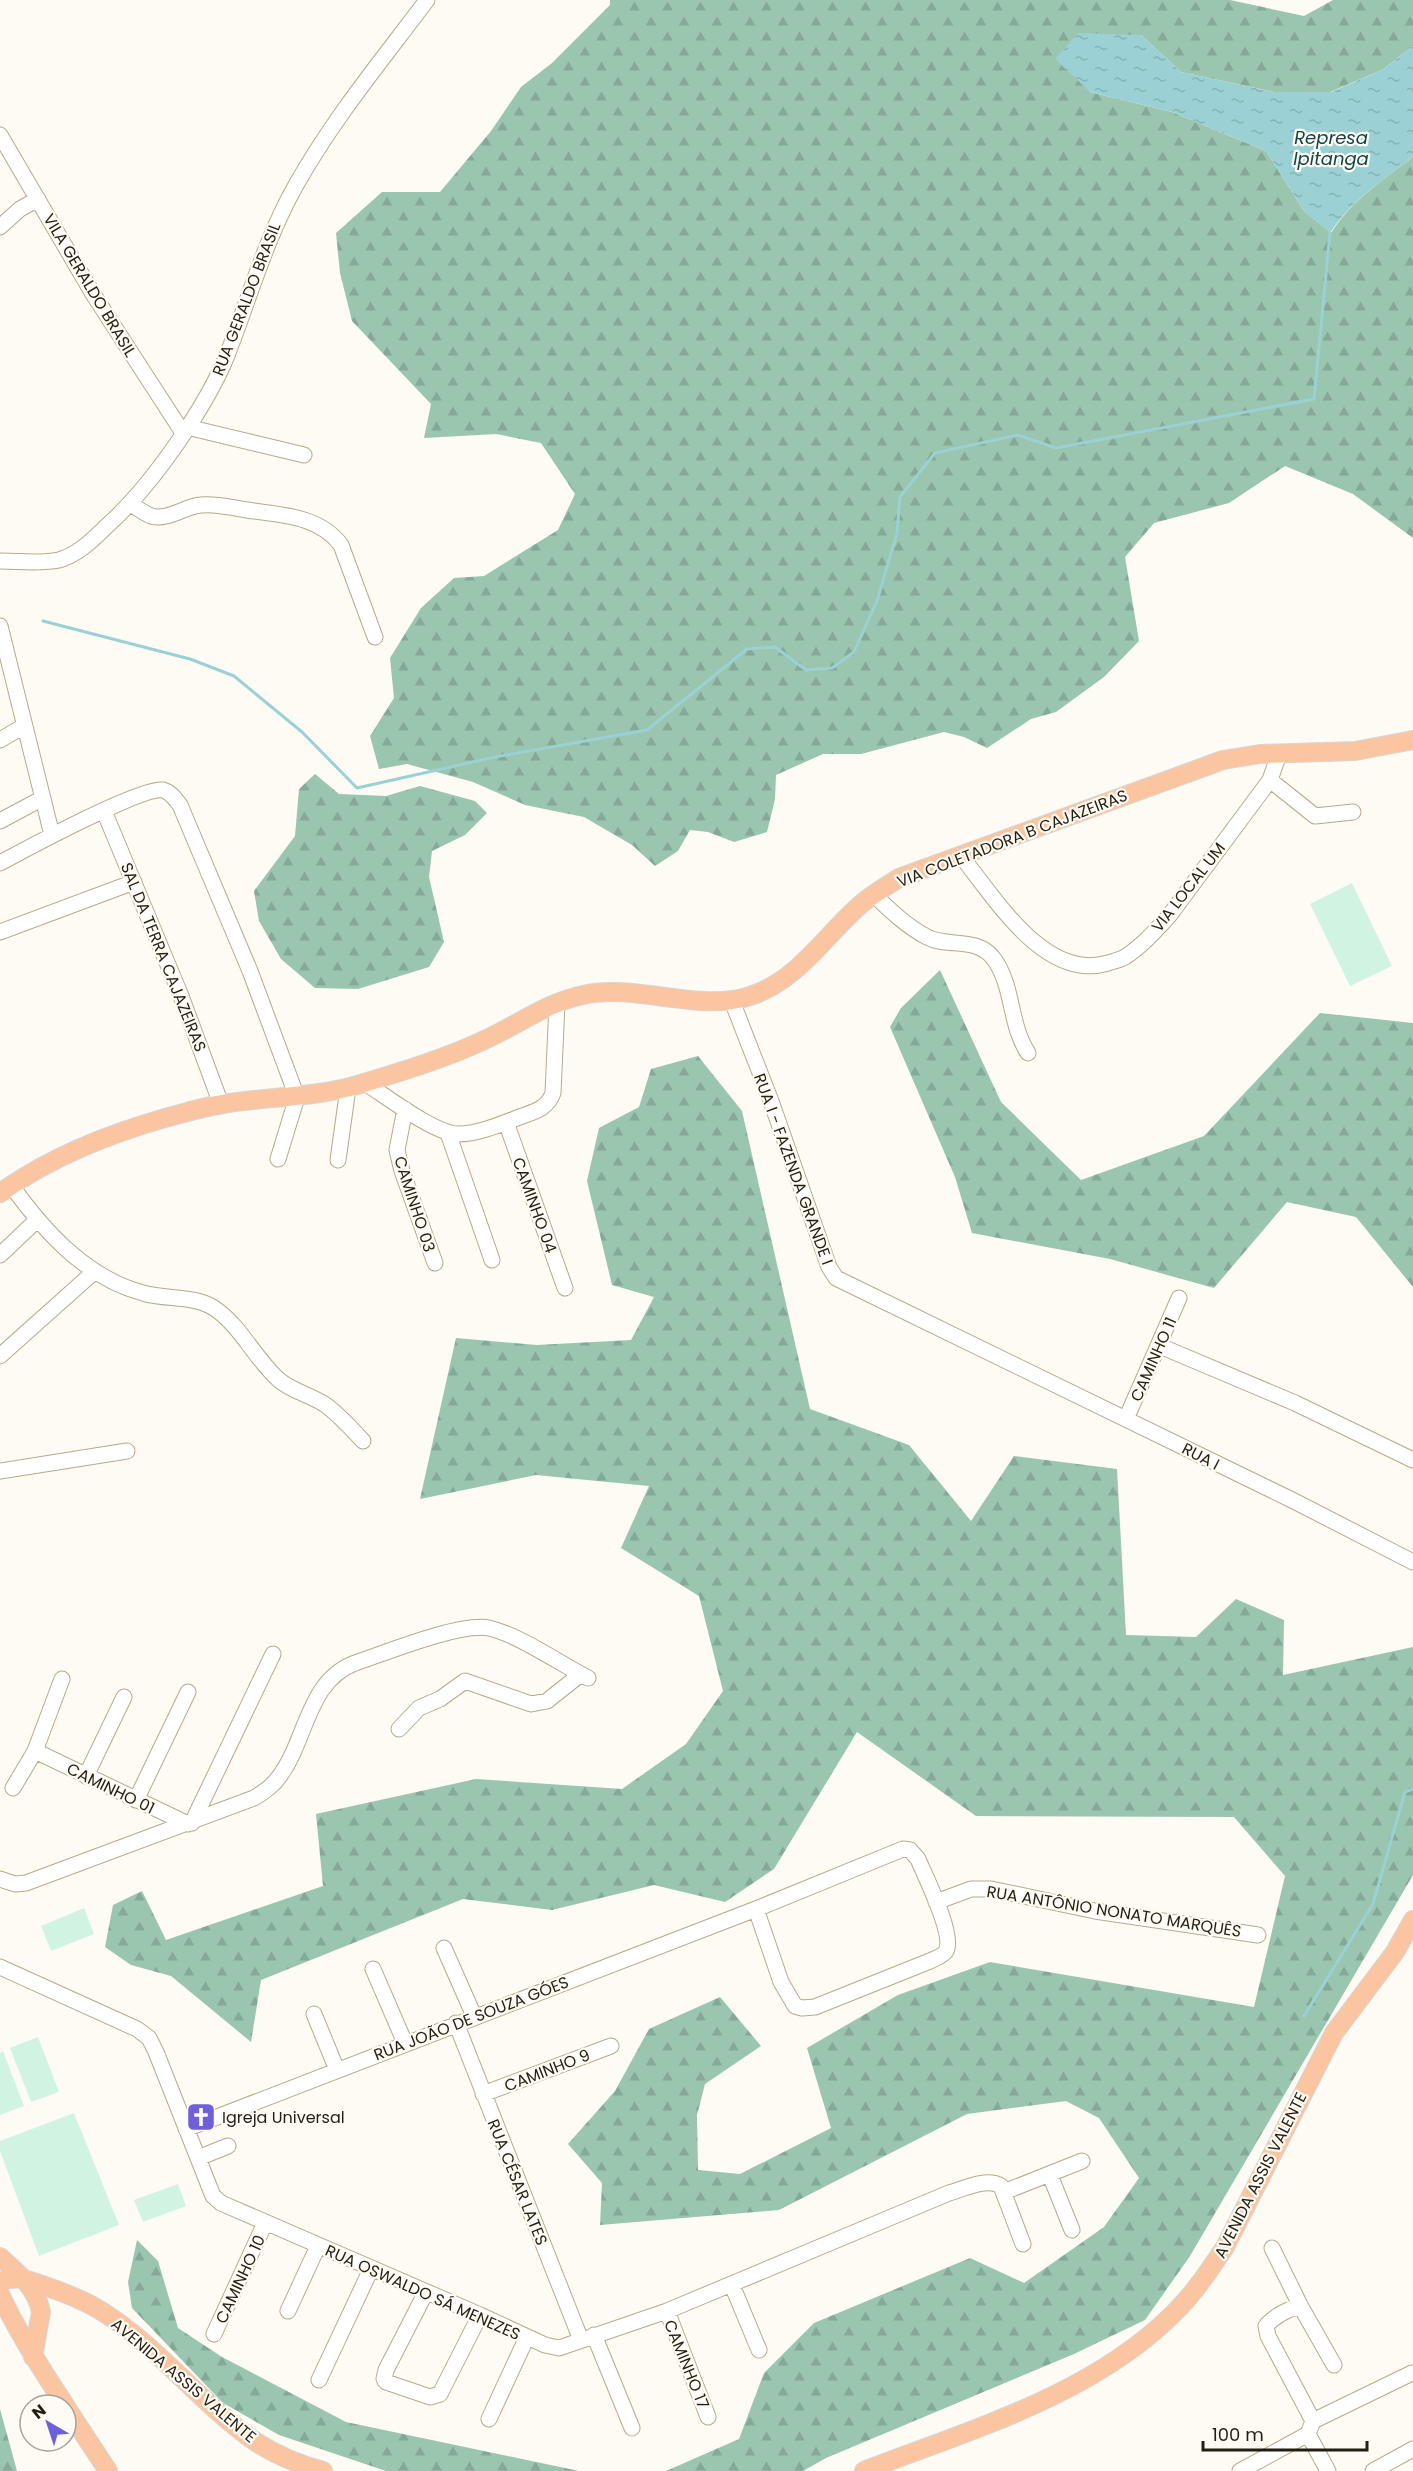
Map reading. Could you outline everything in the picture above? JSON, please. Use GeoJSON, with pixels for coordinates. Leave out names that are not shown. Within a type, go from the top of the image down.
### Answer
{"type":"FeatureCollection","features":[{"type":"Feature","properties":{"kind":"main road","name":"VIA COLETADORA B CAJAZEIRAS"},"geometry":{"type":"LineString","coordinates":[[5,1189],[77,1148],[148,1123],[221,1104],[297,1097],[357,1085],[482,1042],[557,1003],[585,994],[732,1001],[770,987],[788,976],[873,894],[899,878],[1215,762],[1242,756],[1355,751],[1413,740]]}},
{"type":"Feature","properties":{"kind":"main road","name":"AVENIDA ASSIS VALENTE"},"geometry":{"type":"LineString","coordinates":[[864,2471],[1066,2390],[1108,2366],[1173,2315],[1208,2273],[1225,2247],[1334,2033],[1412,1923]]}},
{"type":"Feature","properties":{"kind":"main road","name":"AVENIDA ASSIS VALENTE"},"geometry":{"type":"LineString","coordinates":[[0,2257],[23,2278],[79,2299],[117,2322],[257,2442],[289,2459],[323,2471]]}},
{"type":"Feature","properties":{"kind":"main road"},"geometry":{"type":"LineString","coordinates":[[0,2282],[23,2278],[35,2293],[41,2312],[33,2357]]}},
{"type":"Feature","properties":{"kind":"main road"},"geometry":{"type":"LineString","coordinates":[[0,2294],[33,2357],[57,2393]]}},
{"type":"Feature","properties":{"kind":"main road"},"geometry":{"type":"LineString","coordinates":[[11,2318],[27,2318],[63,2300],[79,2299]]}},
{"type":"Feature","properties":{"kind":"main road"},"geometry":{"type":"LineString","coordinates":[[78,2426],[108,2471]]}},
{"type":"Feature","properties":{"kind":"street","name":"RUA GERALDO BRASIL"},"geometry":{"type":"LineString","coordinates":[[0,561],[59,560],[73,554],[84,547],[131,504],[185,430],[214,383],[227,354],[264,251],[296,184],[334,123],[427,0]]}},
{"type":"Feature","properties":{"kind":"street","name":"VILA GERALDO BRASIL"},"geometry":{"type":"LineString","coordinates":[[0,135],[93,294],[185,430]]}},
{"type":"Feature","properties":{"kind":"street"},"geometry":{"type":"LineString","coordinates":[[0,227],[20,209],[38,199]]}},
{"type":"Feature","properties":{"kind":"street"},"geometry":{"type":"LineString","coordinates":[[185,430],[304,455]]}},
{"type":"Feature","properties":{"kind":"street"},"geometry":{"type":"LineString","coordinates":[[131,504],[152,516],[160,517],[191,507],[210,504],[291,516],[321,528],[341,545],[375,637]]}},
{"type":"Feature","properties":{"kind":"street"},"geometry":{"type":"LineString","coordinates":[[0,626],[52,835]]}},
{"type":"Feature","properties":{"kind":"street"},"geometry":{"type":"LineString","coordinates":[[0,740],[24,726]]}},
{"type":"Feature","properties":{"kind":"street","name":"VIA LOCAL UM"},"geometry":{"type":"LineString","coordinates":[[961,856],[1037,945],[1060,960],[1079,967],[1101,965],[1123,958],[1151,936],[1169,916],[1270,780],[1280,754]]}},
{"type":"Feature","properties":{"kind":"street"},"geometry":{"type":"LineString","coordinates":[[1270,780],[1315,816],[1353,812]]}},
{"type":"Feature","properties":{"kind":"street"},"geometry":{"type":"LineString","coordinates":[[0,863],[52,835],[153,791],[163,790],[171,794],[180,806],[250,971],[297,1097],[278,1159]]}},
{"type":"Feature","properties":{"kind":"street"},"geometry":{"type":"LineString","coordinates":[[0,821],[43,798]]}},
{"type":"Feature","properties":{"kind":"street","name":"SAL DA TERRA CAJAZEIRAS"},"geometry":{"type":"LineString","coordinates":[[104,811],[181,996],[221,1104]]}},
{"type":"Feature","properties":{"kind":"street"},"geometry":{"type":"LineString","coordinates":[[0,932],[135,882]]}},
{"type":"Feature","properties":{"kind":"street"},"geometry":{"type":"LineString","coordinates":[[873,894],[909,927],[930,938],[982,947],[994,959],[1007,984],[1016,1028],[1028,1053]]}},
{"type":"Feature","properties":{"kind":"street","name":"RUA I - FAZENDA GRANDE I"},"geometry":{"type":"LineString","coordinates":[[732,1001],[771,1101],[832,1274],[842,1283],[988,1353]]}},
{"type":"Feature","properties":{"kind":"street"},"geometry":{"type":"LineString","coordinates":[[338,1161],[357,1085],[448,1133],[470,1133],[541,1109],[550,1101],[553,1093],[557,1003]]}},
{"type":"Feature","properties":{"kind":"street","name":"CAMINHO 03"},"geometry":{"type":"LineString","coordinates":[[405,1109],[397,1150],[402,1172],[435,1263]]}},
{"type":"Feature","properties":{"kind":"street","name":"CAMINHO 04"},"geometry":{"type":"LineString","coordinates":[[506,1122],[565,1288]]}},
{"type":"Feature","properties":{"kind":"street"},"geometry":{"type":"LineString","coordinates":[[448,1133],[492,1260]]}},
{"type":"Feature","properties":{"kind":"street"},"geometry":{"type":"LineString","coordinates":[[5,1189],[74,1256],[94,1272],[128,1289],[146,1294],[191,1300],[213,1308],[241,1334],[279,1380],[327,1406],[363,1441]]}},
{"type":"Feature","properties":{"kind":"street"},"geometry":{"type":"LineString","coordinates":[[0,1255],[37,1220]]}},
{"type":"Feature","properties":{"kind":"street"},"geometry":{"type":"LineString","coordinates":[[0,1356],[94,1272]]}},
{"type":"Feature","properties":{"kind":"street","name":"CAMINHO 11"},"geometry":{"type":"LineString","coordinates":[[1126,1419],[1160,1346],[1179,1298]]}},
{"type":"Feature","properties":{"kind":"street"},"geometry":{"type":"LineString","coordinates":[[1160,1346],[1287,1399],[1413,1460]]}},
{"type":"Feature","properties":{"kind":"street","name":"RUA I"},"geometry":{"type":"LineString","coordinates":[[988,1353],[1413,1562]]}},
{"type":"Feature","properties":{"kind":"street"},"geometry":{"type":"LineString","coordinates":[[0,1471],[127,1451]]}},
{"type":"Feature","properties":{"kind":"street"},"geometry":{"type":"LineString","coordinates":[[0,1879],[15,1884],[26,1883],[190,1824],[266,1791],[286,1768],[322,1687],[345,1667],[355,1663],[472,1626],[504,1632],[584,1676],[547,1701],[531,1704],[465,1681],[440,1699],[419,1708],[399,1729]]}},
{"type":"Feature","properties":{"kind":"street"},"geometry":{"type":"LineString","coordinates":[[190,1824],[273,1654]]}},
{"type":"Feature","properties":{"kind":"street"},"geometry":{"type":"LineString","coordinates":[[13,1788],[34,1751],[62,1679]]}},
{"type":"Feature","properties":{"kind":"street"},"geometry":{"type":"LineString","coordinates":[[136,1800],[188,1692]]}},
{"type":"Feature","properties":{"kind":"street"},"geometry":{"type":"LineString","coordinates":[[86,1776],[124,1697]]}},
{"type":"Feature","properties":{"kind":"street","name":"CAMINHO 01"},"geometry":{"type":"LineString","coordinates":[[34,1751],[190,1824]]}},
{"type":"Feature","properties":{"kind":"street","name":"RUA JOÃO DE SOUZA GÓES"},"geometry":{"type":"LineString","coordinates":[[186,2129],[756,1909],[903,1849],[910,1850],[918,1859],[936,1902],[948,1939],[946,1952],[942,1956],[836,2000],[815,2007],[802,2008],[795,2006],[786,1994],[756,1909]]}},
{"type":"Feature","properties":{"kind":"street","name":"RUA ANTÔNIO NONATO MARQUÊS"},"geometry":{"type":"LineString","coordinates":[[936,1902],[971,1889],[991,1889],[1095,1911],[1258,1935]]}},
{"type":"Feature","properties":{"kind":"street"},"geometry":{"type":"LineString","coordinates":[[444,1948],[474,2016]]}},
{"type":"Feature","properties":{"kind":"street","name":"RUA OSWALDO SÁ MENEZES"},"geometry":{"type":"LineString","coordinates":[[0,1968],[137,2029],[148,2038],[156,2052],[213,2196],[221,2204],[545,2345],[560,2348],[666,2311],[949,2193],[986,2183],[996,2183],[1004,2192]]}},
{"type":"Feature","properties":{"kind":"street"},"geometry":{"type":"LineString","coordinates":[[373,1968],[405,2043]]}},
{"type":"Feature","properties":{"kind":"street"},"geometry":{"type":"LineString","coordinates":[[314,2014],[337,2070]]}},
{"type":"Feature","properties":{"kind":"street","name":"RUA CÉSAR LATES"},"geometry":{"type":"LineString","coordinates":[[456,2023],[483,2094],[587,2337],[632,2428]]}},
{"type":"Feature","properties":{"kind":"street","name":"CAMINHO 9"},"geometry":{"type":"LineString","coordinates":[[483,2094],[611,2046]]}},
{"type":"Feature","properties":{"kind":"street"},"geometry":{"type":"LineString","coordinates":[[198,2158],[228,2146]]}},
{"type":"Feature","properties":{"kind":"street"},"geometry":{"type":"LineString","coordinates":[[1023,2244],[1004,2192],[1082,2161]]}},
{"type":"Feature","properties":{"kind":"street"},"geometry":{"type":"LineString","coordinates":[[1050,2175],[1072,2230]]}},
{"type":"Feature","properties":{"kind":"street","name":"CAMINHO 10"},"geometry":{"type":"LineString","coordinates":[[214,2334],[265,2223]]}},
{"type":"Feature","properties":{"kind":"street"},"geometry":{"type":"LineString","coordinates":[[288,2311],[318,2246]]}},
{"type":"Feature","properties":{"kind":"street"},"geometry":{"type":"LineString","coordinates":[[1272,2248],[1304,2313],[1334,2366]]}},
{"type":"Feature","properties":{"kind":"street"},"geometry":{"type":"LineString","coordinates":[[319,2380],[371,2269]]}},
{"type":"Feature","properties":{"kind":"street"},"geometry":{"type":"LineString","coordinates":[[732,2285],[759,2350]]}},
{"type":"Feature","properties":{"kind":"street"},"geometry":{"type":"LineString","coordinates":[[426,2292],[384,2375],[386,2382],[434,2397],[443,2390],[480,2315]]}},
{"type":"Feature","properties":{"kind":"street"},"geometry":{"type":"LineString","coordinates":[[1304,2313],[1296,2307],[1271,2320],[1265,2330],[1328,2471]]}},
{"type":"Feature","properties":{"kind":"street","name":"CAMINHO 17"},"geometry":{"type":"LineString","coordinates":[[666,2311],[708,2417]]}},
{"type":"Feature","properties":{"kind":"street"},"geometry":{"type":"LineString","coordinates":[[489,2420],[527,2337]]}},
{"type":"Feature","properties":{"kind":"street"},"geometry":{"type":"LineString","coordinates":[[1240,2471],[1310,2427],[1412,2373]]}},
{"type":"Feature","properties":{"kind":"street"},"geometry":{"type":"LineString","coordinates":[[1373,2471],[1413,2449]]}},
{"type":"Feature","properties":{"kind":"green space"},"geometry":{"type":"Polygon","coordinates":[[[610,0],[1230,0],[1304,16],[1333,0],[1413,0],[1413,46],[1382,70],[1330,92],[1274,92],[1181,72],[1141,35],[1090,92],[1172,112],[1266,151],[1304,211],[1331,233],[1358,201],[1413,157],[1413,538],[1353,494],[1285,466],[1229,503],[1154,523],[1125,557],[1139,641],[1104,677],[1056,712],[1031,719],[987,748],[964,737],[944,732],[861,754],[823,754],[776,775],[775,799],[767,832],[734,842],[708,832],[690,830],[678,851],[655,866],[632,845],[584,817],[525,805],[473,782],[407,764],[379,769],[370,736],[394,698],[390,658],[421,608],[454,578],[484,576],[558,530],[575,494],[541,443],[496,434],[424,438],[431,404],[352,321],[340,273],[336,233],[382,192],[440,192],[491,131],[521,87],[552,63],[610,5],[610,0]]]}},
{"type":"Feature","properties":{"kind":"green space"},"geometry":{"type":"Polygon","coordinates":[[[315,774],[339,794],[386,796],[420,786],[475,801],[487,813],[465,835],[432,851],[429,877],[444,942],[429,967],[358,989],[315,988],[281,959],[259,921],[254,891],[295,836],[299,789],[315,774]]]}},
{"type":"Feature","properties":{"kind":"green space"},"geometry":{"type":"Polygon","coordinates":[[[1352,883],[1392,966],[1350,986],[1310,904],[1352,883]]]}},
{"type":"Feature","properties":{"kind":"green space"},"geometry":{"type":"Polygon","coordinates":[[[940,970],[1001,1102],[1081,1180],[1204,1136],[1320,1013],[1413,1023],[1413,1287],[1356,1217],[1287,1202],[1214,1288],[1110,1259],[972,1233],[955,1177],[890,1027],[901,1008],[940,970]]]}},
{"type":"Feature","properties":{"kind":"green space"},"geometry":{"type":"Polygon","coordinates":[[[698,1056],[742,1111],[810,1409],[909,1445],[971,1521],[1014,1456],[1117,1469],[1126,1635],[1196,1637],[1236,1599],[1284,1620],[1283,1675],[1413,1647],[1413,1875],[1190,2256],[1145,2320],[1074,2354],[826,2458],[803,2471],[666,2471],[739,2439],[764,2373],[814,2323],[970,2258],[1024,2283],[1104,2227],[1139,2178],[1099,2118],[1066,2101],[967,2114],[779,2210],[600,2225],[602,2183],[568,2144],[615,2091],[649,2029],[720,1997],[761,2046],[705,2084],[697,2115],[698,2170],[740,2174],[831,2128],[807,2048],[898,1995],[990,1962],[1254,2007],[1285,1876],[1234,1817],[976,1816],[857,1732],[774,1869],[725,1902],[654,1885],[552,1910],[463,1899],[261,1980],[251,2042],[171,1976],[131,1965],[105,1947],[113,1905],[142,1891],[166,1940],[323,1886],[316,1814],[476,1779],[622,1789],[686,1744],[723,1691],[699,1596],[621,1548],[649,1486],[536,1475],[420,1499],[456,1338],[537,1345],[631,1340],[654,1297],[612,1285],[587,1181],[599,1128],[639,1107],[651,1069],[698,1056]]]}},
{"type":"Feature","properties":{"kind":"green space"},"geometry":{"type":"Polygon","coordinates":[[[84,1908],[94,1934],[51,1951],[41,1926],[84,1908]]]}},
{"type":"Feature","properties":{"kind":"green space"},"geometry":{"type":"Polygon","coordinates":[[[38,2037],[59,2092],[31,2102],[10,2048],[38,2037]]]}},
{"type":"Feature","properties":{"kind":"green space"},"geometry":{"type":"Polygon","coordinates":[[[3,2051],[24,2106],[0,2115],[0,2053],[3,2051]]]}},
{"type":"Feature","properties":{"kind":"green space"},"geometry":{"type":"Polygon","coordinates":[[[74,2113],[119,2225],[39,2256],[0,2151],[0,2141],[74,2113]]]}},
{"type":"Feature","properties":{"kind":"green space"},"geometry":{"type":"Polygon","coordinates":[[[178,2184],[186,2206],[143,2222],[134,2200],[178,2184]]]}},
{"type":"Feature","properties":{"kind":"green space"},"geometry":{"type":"Polygon","coordinates":[[[137,2240],[158,2261],[178,2328],[222,2357],[346,2422],[579,2471],[386,2471],[279,2435],[223,2403],[132,2308],[128,2282],[137,2240]]]}},
{"type":"Feature","properties":{"kind":"green space"},"geometry":{"type":"Polygon","coordinates":[[[0,2409],[17,2471],[0,2471],[0,2409]]]}},
{"type":"Feature","properties":{"kind":"water","name":"Represa Ipitanga"},"geometry":{"type":"Polygon","coordinates":[[[1078,33],[1141,35],[1181,72],[1274,92],[1331,92],[1382,70],[1413,46],[1413,157],[1358,201],[1338,221],[1330,233],[1304,211],[1266,151],[1172,112],[1090,92],[1055,59],[1078,33]]]}},
{"type":"Feature","properties":{"kind":"waterway"},"geometry":{"type":"LineString","coordinates":[[43,621],[190,659],[234,676],[302,732],[357,788],[495,757],[647,730],[747,649],[775,647],[806,670],[832,668],[854,652],[877,601],[897,533],[900,497],[935,453],[1018,435],[1056,448],[1314,399],[1330,233]]}},
{"type":"Feature","properties":{"kind":"waterway"},"geometry":{"type":"LineString","coordinates":[[1304,2016],[1373,1904],[1405,1792],[1413,1789]]}},
{"type":"Feature","properties":{"kind":"place","name":"Igreja Universal"},"geometry":{"type":"Point","coordinates":[201,2117]}}]}
